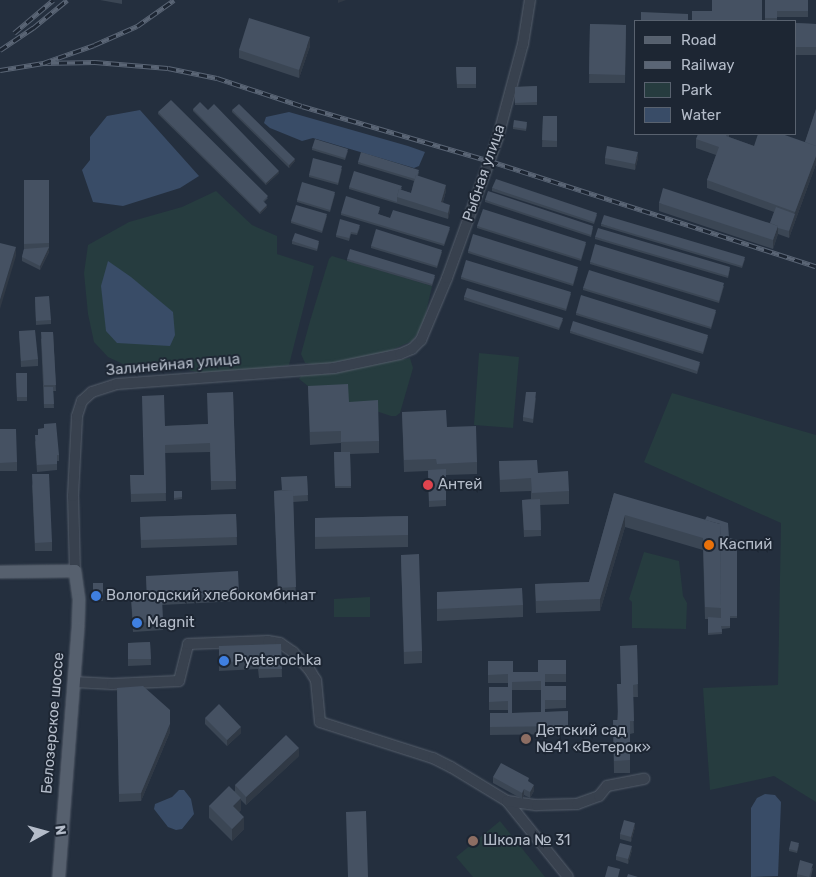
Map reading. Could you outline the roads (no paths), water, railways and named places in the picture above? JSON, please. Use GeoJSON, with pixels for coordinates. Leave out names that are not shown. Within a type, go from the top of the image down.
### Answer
{"type":"FeatureCollection","features":[{"type":"Feature","properties":{"kind":"main road"},"geometry":{"type":"LineString","coordinates":[[0,572],[75,571]]}},
{"type":"Feature","properties":{"kind":"main road","name":"Белозерское шоссе"},"geometry":{"type":"LineString","coordinates":[[59,877],[79,600],[75,571]]}},
{"type":"Feature","properties":{"kind":"street","name":"Рыбная улица"},"geometry":{"type":"LineString","coordinates":[[421,340],[447,278],[498,138],[524,44],[530,0]]}},
{"type":"Feature","properties":{"kind":"street","name":"Залинейная улица"},"geometry":{"type":"LineString","coordinates":[[75,571],[73,496],[78,408],[92,392],[117,384],[334,368],[400,354],[412,349],[421,340]]}},
{"type":"Feature","properties":{"kind":"street"},"geometry":{"type":"LineString","coordinates":[[74,682],[112,684],[179,681],[188,644],[268,641],[280,643],[293,652],[309,669],[316,680],[320,722],[433,758],[507,801],[568,877]]}},
{"type":"Feature","properties":{"kind":"street"},"geometry":{"type":"LineString","coordinates":[[507,801],[537,805],[577,804],[600,796],[608,786],[644,779]]}},
{"type":"Feature","properties":{"kind":"water"},"geometry":{"type":"Polygon","coordinates":[[[140,110],[199,176],[180,188],[123,206],[93,202],[82,170],[90,160],[90,137],[107,116],[140,110]]]}},
{"type":"Feature","properties":{"kind":"water"},"geometry":{"type":"Polygon","coordinates":[[[289,112],[425,152],[419,166],[414,168],[313,138],[302,141],[270,128],[264,123],[266,117],[289,112]]]}},
{"type":"Feature","properties":{"kind":"water"},"geometry":{"type":"Polygon","coordinates":[[[108,261],[131,277],[173,312],[175,335],[170,346],[117,343],[106,331],[101,286],[108,261]]]}},
{"type":"Feature","properties":{"kind":"water"},"geometry":{"type":"Polygon","coordinates":[[[179,790],[184,790],[191,799],[194,814],[182,829],[176,830],[168,827],[154,809],[155,804],[172,797],[179,790]]]}},
{"type":"Feature","properties":{"kind":"water"},"geometry":{"type":"Polygon","coordinates":[[[765,794],[775,795],[781,802],[778,876],[751,877],[751,808],[757,798],[765,794]]]}},
{"type":"Feature","properties":{"kind":"railway"},"geometry":{"type":"LineString","coordinates":[[14,33],[53,0]]}},
{"type":"Feature","properties":{"kind":"railway"},"geometry":{"type":"LineString","coordinates":[[0,50],[33,28],[67,0]]}},
{"type":"Feature","properties":{"kind":"railway"},"geometry":{"type":"LineString","coordinates":[[0,70],[43,63],[94,45],[137,26],[174,0]]}},
{"type":"Feature","properties":{"kind":"railway"},"geometry":{"type":"LineString","coordinates":[[43,63],[95,62],[168,68],[217,78],[302,106],[490,161],[816,266]]}},
{"type":"Feature","properties":{"kind":"place","name":"Антей"},"geometry":{"type":"Point","coordinates":[428,485]}},
{"type":"Feature","properties":{"kind":"place","name":"Каспий"},"geometry":{"type":"Point","coordinates":[709,545]}},
{"type":"Feature","properties":{"kind":"place","name":"Вологодский хлебокомбинат"},"geometry":{"type":"Point","coordinates":[96,596]}},
{"type":"Feature","properties":{"kind":"place","name":"Magnit"},"geometry":{"type":"Point","coordinates":[137,623]}},
{"type":"Feature","properties":{"kind":"place","name":"Pyaterochka"},"geometry":{"type":"Point","coordinates":[224,661]}},
{"type":"Feature","properties":{"kind":"place","name":"Детский сад №41 «Ветерок»"},"geometry":{"type":"Point","coordinates":[526,739]}},
{"type":"Feature","properties":{"kind":"place","name":"Школа № 31"},"geometry":{"type":"Point","coordinates":[473,841]}}]}
